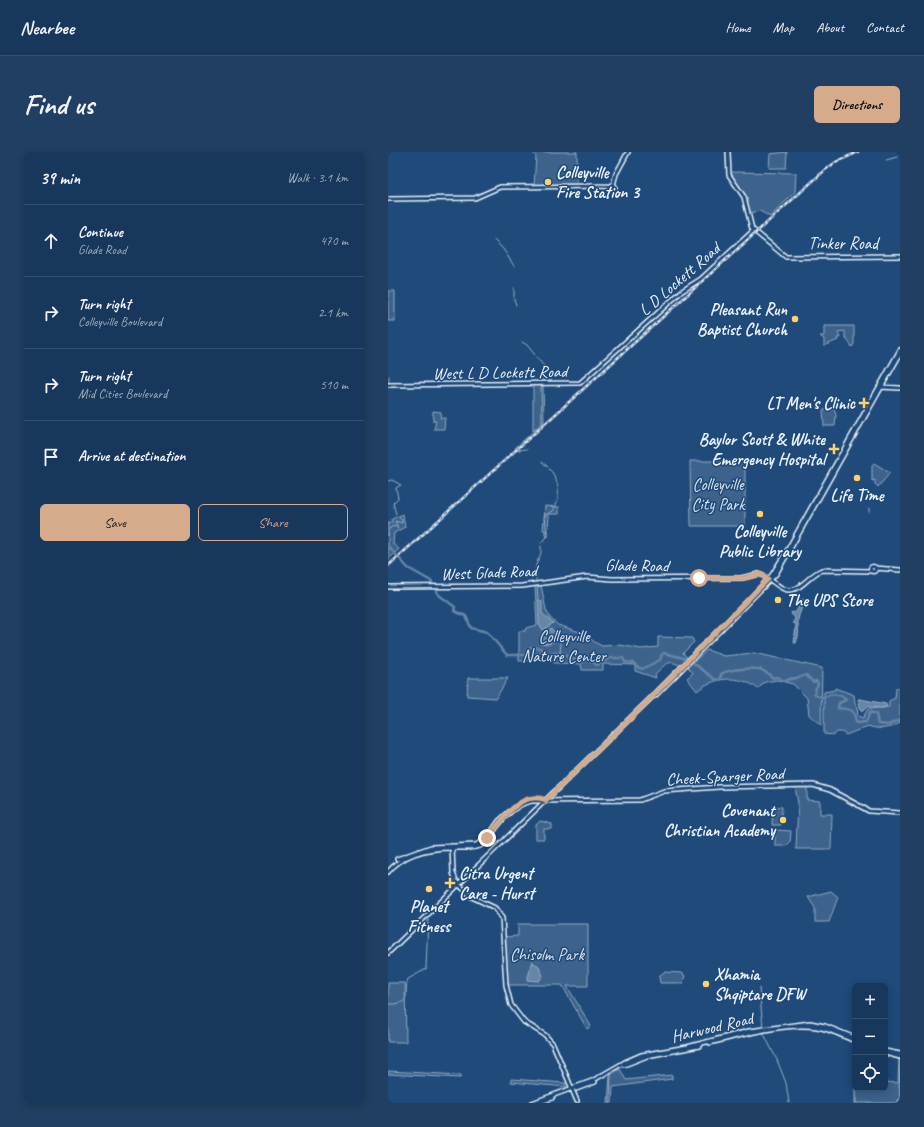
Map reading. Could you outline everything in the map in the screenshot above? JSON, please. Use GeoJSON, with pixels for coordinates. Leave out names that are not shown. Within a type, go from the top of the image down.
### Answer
{"type":"FeatureCollection","features":[{"type":"Feature","properties":{"kind":"main road"},"geometry":{"type":"LineString","coordinates":[[388,199],[475,198],[500,187],[612,186],[628,152]]}},
{"type":"Feature","properties":{"kind":"main road"},"geometry":{"type":"LineString","coordinates":[[728,152],[729,175],[744,197],[753,231]]}},
{"type":"Feature","properties":{"kind":"main road","name":"Tinker Road"},"geometry":{"type":"LineString","coordinates":[[753,231],[786,257],[900,256]]}},
{"type":"Feature","properties":{"kind":"main road","name":"L D Lockett Road"},"geometry":{"type":"LineString","coordinates":[[623,346],[681,292],[701,278],[753,231]]}},
{"type":"Feature","properties":{"kind":"main road","name":"West L D Lockett Road"},"geometry":{"type":"LineString","coordinates":[[388,385],[578,384],[623,346]]}},
{"type":"Feature","properties":{"kind":"main road"},"geometry":{"type":"LineString","coordinates":[[881,386],[900,350]]}},
{"type":"Feature","properties":{"kind":"main road"},"geometry":{"type":"LineString","coordinates":[[388,953],[685,665],[770,579],[900,354]]}},
{"type":"Feature","properties":{"kind":"main road"},"geometry":{"type":"LineString","coordinates":[[881,386],[899,387]]}},
{"type":"Feature","properties":{"kind":"main road","name":"Glade Road"},"geometry":{"type":"LineString","coordinates":[[590,576],[612,579],[745,578],[759,574],[770,579],[783,589],[790,590],[799,587],[815,573],[822,570],[900,570]]}},
{"type":"Feature","properties":{"kind":"main road"},"geometry":{"type":"LineString","coordinates":[[690,578],[694,576],[695,573]]}},
{"type":"Feature","properties":{"kind":"main road","name":"West Glade Road"},"geometry":{"type":"LineString","coordinates":[[388,586],[522,586],[590,576]]}},
{"type":"Feature","properties":{"kind":"main road"},"geometry":{"type":"LineString","coordinates":[[660,689],[666,682]]}},
{"type":"Feature","properties":{"kind":"main road","name":"Cheek-Sparger Road"},"geometry":{"type":"LineString","coordinates":[[452,847],[480,846],[499,821],[519,803],[532,799],[640,800],[664,791],[719,787],[816,786],[838,794],[870,811],[900,813]]}},
{"type":"Feature","properties":{"kind":"main road"},"geometry":{"type":"LineString","coordinates":[[388,869],[399,858],[431,848],[452,847],[453,873],[459,884],[473,897],[495,908],[502,915],[504,923],[506,985],[510,1001],[521,1020],[552,1041],[570,1090],[578,1102]]}},
{"type":"Feature","properties":{"kind":"main road"},"geometry":{"type":"LineString","coordinates":[[395,864],[405,857],[431,848]]}},
{"type":"Feature","properties":{"kind":"main road"},"geometry":{"type":"LineString","coordinates":[[388,872],[399,858]]}},
{"type":"Feature","properties":{"kind":"main road","name":"Harwood Road"},"geometry":{"type":"LineString","coordinates":[[570,1090],[581,1087],[641,1055],[688,1047],[755,1030],[813,1024],[828,1027],[852,1039]]}},
{"type":"Feature","properties":{"kind":"main road"},"geometry":{"type":"LineString","coordinates":[[888,1053],[900,1056]]}},
{"type":"Feature","properties":{"kind":"main road"},"geometry":{"type":"LineString","coordinates":[[532,1103],[570,1090]]}},
{"type":"Feature","properties":{"kind":"main road"},"geometry":{"type":"LineString","coordinates":[[538,1103],[570,1090]]}},
{"type":"Feature","properties":{"kind":"green space"},"geometry":{"type":"Polygon","coordinates":[[[532,152],[577,152],[577,187],[534,186],[536,156],[532,152]]]}},
{"type":"Feature","properties":{"kind":"green space"},"geometry":{"type":"Polygon","coordinates":[[[787,152],[786,168],[769,168],[770,154],[787,152]]]}},
{"type":"Feature","properties":{"kind":"green space"},"geometry":{"type":"Polygon","coordinates":[[[730,172],[796,173],[795,192],[770,217],[760,211],[749,213],[746,200],[731,179],[730,172]]]}},
{"type":"Feature","properties":{"kind":"green space"},"geometry":{"type":"Polygon","coordinates":[[[388,291],[395,291],[395,321],[388,321],[388,291]]]}},
{"type":"Feature","properties":{"kind":"green space"},"geometry":{"type":"Polygon","coordinates":[[[824,326],[854,326],[854,344],[852,347],[845,336],[845,331],[838,332],[840,338],[837,338],[838,340],[824,346],[824,339],[820,336],[824,336],[824,326]]]}},
{"type":"Feature","properties":{"kind":"green space"},"geometry":{"type":"Polygon","coordinates":[[[533,384],[543,384],[544,422],[533,431],[533,384]]]}},
{"type":"Feature","properties":{"kind":"green space"},"geometry":{"type":"Polygon","coordinates":[[[834,409],[836,415],[835,426],[824,426],[823,410],[834,409]]]}},
{"type":"Feature","properties":{"kind":"green space"},"geometry":{"type":"Polygon","coordinates":[[[433,411],[441,412],[440,418],[445,418],[444,429],[434,429],[436,421],[433,421],[433,411]]]}},
{"type":"Feature","properties":{"kind":"green space","name":"Colleyville City Park"},"geometry":{"type":"Polygon","coordinates":[[[690,461],[745,461],[745,526],[691,526],[690,461]]]}},
{"type":"Feature","properties":{"kind":"green space"},"geometry":{"type":"Polygon","coordinates":[[[874,463],[890,473],[878,487],[875,484],[875,480],[872,481],[872,466],[874,463]]]}},
{"type":"Feature","properties":{"kind":"green space"},"geometry":{"type":"Polygon","coordinates":[[[545,506],[559,507],[559,514],[549,514],[548,537],[545,535],[545,530],[543,530],[545,506]]]}},
{"type":"Feature","properties":{"kind":"green space"},"geometry":{"type":"Polygon","coordinates":[[[403,514],[405,527],[394,533],[393,544],[399,549],[388,560],[388,523],[392,523],[392,519],[403,514]]]}},
{"type":"Feature","properties":{"kind":"green space","name":"Colleyville Nature Center"},"geometry":{"type":"Polygon","coordinates":[[[541,585],[546,610],[550,618],[558,625],[583,633],[602,646],[620,645],[641,649],[658,647],[658,637],[692,638],[694,642],[683,653],[688,658],[680,666],[673,663],[667,664],[655,674],[656,678],[635,671],[635,665],[603,664],[603,670],[582,670],[581,664],[554,663],[547,654],[542,651],[535,654],[528,661],[519,661],[519,631],[525,631],[526,628],[537,625],[535,586],[541,585]]]}},
{"type":"Feature","properties":{"kind":"green space"},"geometry":{"type":"Polygon","coordinates":[[[707,650],[724,656],[754,653],[822,668],[821,725],[809,715],[807,698],[793,684],[777,680],[765,682],[758,689],[744,681],[727,679],[711,683],[697,691],[687,678],[693,673],[688,667],[707,650]]]}},
{"type":"Feature","properties":{"kind":"green space"},"geometry":{"type":"Polygon","coordinates":[[[468,678],[508,678],[496,698],[467,696],[468,678]]]}},
{"type":"Feature","properties":{"kind":"green space"},"geometry":{"type":"Polygon","coordinates":[[[835,688],[854,695],[858,716],[863,718],[867,710],[889,707],[889,701],[895,698],[896,688],[900,688],[900,723],[892,727],[884,728],[868,726],[846,735],[842,732],[837,732],[834,735],[824,734],[824,692],[835,690],[835,688]]]}},
{"type":"Feature","properties":{"kind":"green space"},"geometry":{"type":"Polygon","coordinates":[[[795,787],[807,787],[807,800],[820,801],[820,814],[832,814],[831,849],[796,849],[798,803],[795,787]]]}},
{"type":"Feature","properties":{"kind":"green space"},"geometry":{"type":"Polygon","coordinates":[[[773,806],[782,807],[781,825],[772,825],[773,806]]]}},
{"type":"Feature","properties":{"kind":"green space"},"geometry":{"type":"Polygon","coordinates":[[[540,821],[552,824],[552,829],[544,829],[544,839],[536,839],[536,825],[540,821]]]}},
{"type":"Feature","properties":{"kind":"green space"},"geometry":{"type":"Polygon","coordinates":[[[775,830],[791,831],[790,842],[786,846],[775,846],[775,830]]]}},
{"type":"Feature","properties":{"kind":"green space"},"geometry":{"type":"Polygon","coordinates":[[[831,891],[838,897],[829,922],[815,922],[815,908],[808,897],[831,891]]]}},
{"type":"Feature","properties":{"kind":"green space","name":"Chisolm Park"},"geometry":{"type":"Polygon","coordinates":[[[518,924],[588,924],[588,986],[567,986],[591,1026],[587,1029],[562,985],[507,985],[505,937],[518,936],[518,924]]]}},
{"type":"Feature","properties":{"kind":"green space"},"geometry":{"type":"Polygon","coordinates":[[[664,972],[682,973],[685,976],[684,983],[660,983],[659,976],[664,972]]]}},
{"type":"Feature","properties":{"kind":"green space"},"geometry":{"type":"Polygon","coordinates":[[[388,983],[405,983],[406,1042],[388,1042],[388,983]]]}},
{"type":"Feature","properties":{"kind":"green space"},"geometry":{"type":"Polygon","coordinates":[[[899,1057],[900,1103],[855,1103],[855,1091],[888,1091],[888,1082],[898,1083],[899,1057]]]}},
{"type":"Feature","properties":{"kind":"green space"},"geometry":{"type":"Polygon","coordinates":[[[620,1069],[626,1080],[672,1075],[672,1079],[613,1087],[612,1103],[608,1103],[610,1075],[620,1069]]]}},
{"type":"Feature","properties":{"kind":"green space"},"geometry":{"type":"Polygon","coordinates":[[[388,1071],[461,1075],[460,1078],[388,1074],[388,1071]]]}},
{"type":"Feature","properties":{"kind":"green space"},"geometry":{"type":"Polygon","coordinates":[[[511,1079],[565,1083],[566,1087],[511,1082],[511,1079]]]}},
{"type":"Feature","properties":{"kind":"shaded area"},"geometry":{"type":"Polygon","coordinates":[[[538,599],[542,602],[542,613],[553,623],[543,630],[539,624],[538,599]]]}},
{"type":"Feature","properties":{"kind":"shaded area"},"geometry":{"type":"Polygon","coordinates":[[[801,599],[804,600],[798,619],[798,637],[796,643],[794,643],[796,624],[793,623],[795,618],[791,614],[792,612],[795,613],[800,605],[801,599]]]}},
{"type":"Feature","properties":{"kind":"shaded area"},"geometry":{"type":"Polygon","coordinates":[[[551,628],[554,632],[560,633],[560,637],[552,636],[550,644],[541,643],[541,634],[548,633],[551,628]]]}},
{"type":"Feature","properties":{"kind":"shaded area"},"geometry":{"type":"Polygon","coordinates":[[[858,699],[886,704],[887,706],[882,708],[868,707],[861,711],[858,699]]]}},
{"type":"Feature","properties":{"kind":"shaded area"},"geometry":{"type":"Polygon","coordinates":[[[533,961],[533,963],[538,965],[543,976],[539,981],[527,980],[533,961]]]}},
{"type":"Feature","properties":{"kind":"waterway"},"geometry":{"type":"LineString","coordinates":[[886,160],[897,157]]}},
{"type":"Feature","properties":{"kind":"waterway"},"geometry":{"type":"LineString","coordinates":[[494,240],[503,249],[514,266]]}},
{"type":"Feature","properties":{"kind":"waterway"},"geometry":{"type":"LineString","coordinates":[[514,288],[514,297]]}},
{"type":"Feature","properties":{"kind":"waterway"},"geometry":{"type":"LineString","coordinates":[[514,299],[516,305]]}},
{"type":"Feature","properties":{"kind":"waterway"},"geometry":{"type":"LineString","coordinates":[[522,342],[527,345],[535,355]]}},
{"type":"Feature","properties":{"kind":"waterway"},"geometry":{"type":"LineString","coordinates":[[536,357],[544,366],[543,382]]}},
{"type":"Feature","properties":{"kind":"waterway"},"geometry":{"type":"LineString","coordinates":[[389,376],[389,384]]}},
{"type":"Feature","properties":{"kind":"waterway"},"geometry":{"type":"LineString","coordinates":[[539,426],[542,422],[541,385]]}},
{"type":"Feature","properties":{"kind":"waterway"},"geometry":{"type":"LineString","coordinates":[[515,448],[538,427]]}},
{"type":"Feature","properties":{"kind":"waterway"},"geometry":{"type":"LineString","coordinates":[[518,450],[527,449]]}},
{"type":"Feature","properties":{"kind":"waterway"},"geometry":{"type":"LineString","coordinates":[[542,462],[548,467]]}},
{"type":"Feature","properties":{"kind":"waterway"},"geometry":{"type":"LineString","coordinates":[[541,543],[547,537],[545,515],[553,511],[556,506],[558,495],[555,478],[549,469]]}},
{"type":"Feature","properties":{"kind":"waterway"},"geometry":{"type":"LineString","coordinates":[[388,481],[392,480],[401,485],[396,488],[398,498],[393,503],[396,514]]}},
{"type":"Feature","properties":{"kind":"waterway"},"geometry":{"type":"LineString","coordinates":[[388,530],[393,526],[398,528],[395,521],[402,523],[402,520],[397,516]]}},
{"type":"Feature","properties":{"kind":"waterway"},"geometry":{"type":"LineString","coordinates":[[388,546],[408,568],[431,581],[439,595],[455,607],[454,611],[466,616],[471,628],[487,632],[507,655],[527,655],[527,650],[531,647],[540,648],[548,653],[560,653],[580,662],[584,662],[588,659],[597,665],[611,658],[623,658],[625,662],[634,663],[637,667],[642,669],[660,660],[662,654],[664,653],[688,659],[716,680],[721,679],[721,674],[724,672],[747,669],[762,670],[773,678],[777,677],[785,681],[806,675],[813,682],[817,681],[818,684],[815,690],[815,695],[821,697],[826,697],[832,694],[842,696],[846,700],[839,703],[838,708],[852,711],[856,723],[866,722],[870,712],[876,714],[878,724],[888,725],[900,720]]}},
{"type":"Feature","properties":{"kind":"waterway"},"geometry":{"type":"LineString","coordinates":[[536,583],[536,565],[541,553],[541,546]]}},
{"type":"Feature","properties":{"kind":"waterway"},"geometry":{"type":"LineString","coordinates":[[537,585],[538,600]]}},
{"type":"Feature","properties":{"kind":"waterway"},"geometry":{"type":"LineString","coordinates":[[551,636],[553,643],[558,639],[561,643],[560,653]]}},
{"type":"Feature","properties":{"kind":"waterway"},"geometry":{"type":"LineString","coordinates":[[388,1004],[401,1003],[406,998],[408,979],[426,969],[428,919]]}},
{"type":"Feature","properties":{"kind":"waterway"},"geometry":{"type":"LineString","coordinates":[[759,988],[763,1027]]}},
{"type":"Feature","properties":{"kind":"waterway"},"geometry":{"type":"LineString","coordinates":[[763,1032],[777,1060],[786,1083],[789,1103]]}},
{"type":"Feature","properties":{"kind":"waterway"},"geometry":{"type":"LineString","coordinates":[[900,1059],[900,1082]]}},
{"type":"Feature","properties":{"kind":"waterway"},"geometry":{"type":"LineString","coordinates":[[610,1103],[611,1075]]}},
{"type":"Feature","properties":{"kind":"waterway"},"geometry":{"type":"LineString","coordinates":[[897,1103],[900,1096],[899,1085]]}},
{"type":"Feature","properties":{"kind":"waterway"},"geometry":{"type":"LineString","coordinates":[[856,1091],[856,1103]]}},
{"type":"Feature","properties":{"kind":"railway"},"geometry":{"type":"LineString","coordinates":[[388,566],[825,170],[836,162],[858,152]]}},
{"type":"Feature","properties":{"kind":"place","name":"Colleyville Fire Station 3"},"geometry":{"type":"Point","coordinates":[548,182]}},
{"type":"Feature","properties":{"kind":"place","name":"Pleasant Run Baptist Church"},"geometry":{"type":"Point","coordinates":[795,319]}},
{"type":"Feature","properties":{"kind":"place","name":"LT Men's Clinic"},"geometry":{"type":"Point","coordinates":[864,403]}},
{"type":"Feature","properties":{"kind":"place","name":"Baylor Scott & White Emergency Hospital"},"geometry":{"type":"Point","coordinates":[834,449]}},
{"type":"Feature","properties":{"kind":"place","name":"Life Time"},"geometry":{"type":"Point","coordinates":[857,478]}},
{"type":"Feature","properties":{"kind":"place","name":"Colleyville Public Library"},"geometry":{"type":"Point","coordinates":[760,514]}},
{"type":"Feature","properties":{"kind":"place","name":"The UPS Store"},"geometry":{"type":"Point","coordinates":[778,600]}},
{"type":"Feature","properties":{"kind":"place","name":"Covenant Christian Academy"},"geometry":{"type":"Point","coordinates":[783,820]}},
{"type":"Feature","properties":{"kind":"place","name":"Citra Urgent Care - Hurst"},"geometry":{"type":"Point","coordinates":[450,883]}},
{"type":"Feature","properties":{"kind":"place","name":"Planet Fitness"},"geometry":{"type":"Point","coordinates":[429,889]}},
{"type":"Feature","properties":{"kind":"place","name":"Xhamia Shqiptare DFW"},"geometry":{"type":"Point","coordinates":[706,984]}},
{"type":"Feature","properties":{"kind":"route"},"geometry":{"type":"LineString","coordinates":[[487,838],[504,815],[519,803],[532,799],[546,800],[651,698],[768,579],[759,574],[745,578],[699,578]]}}]}
